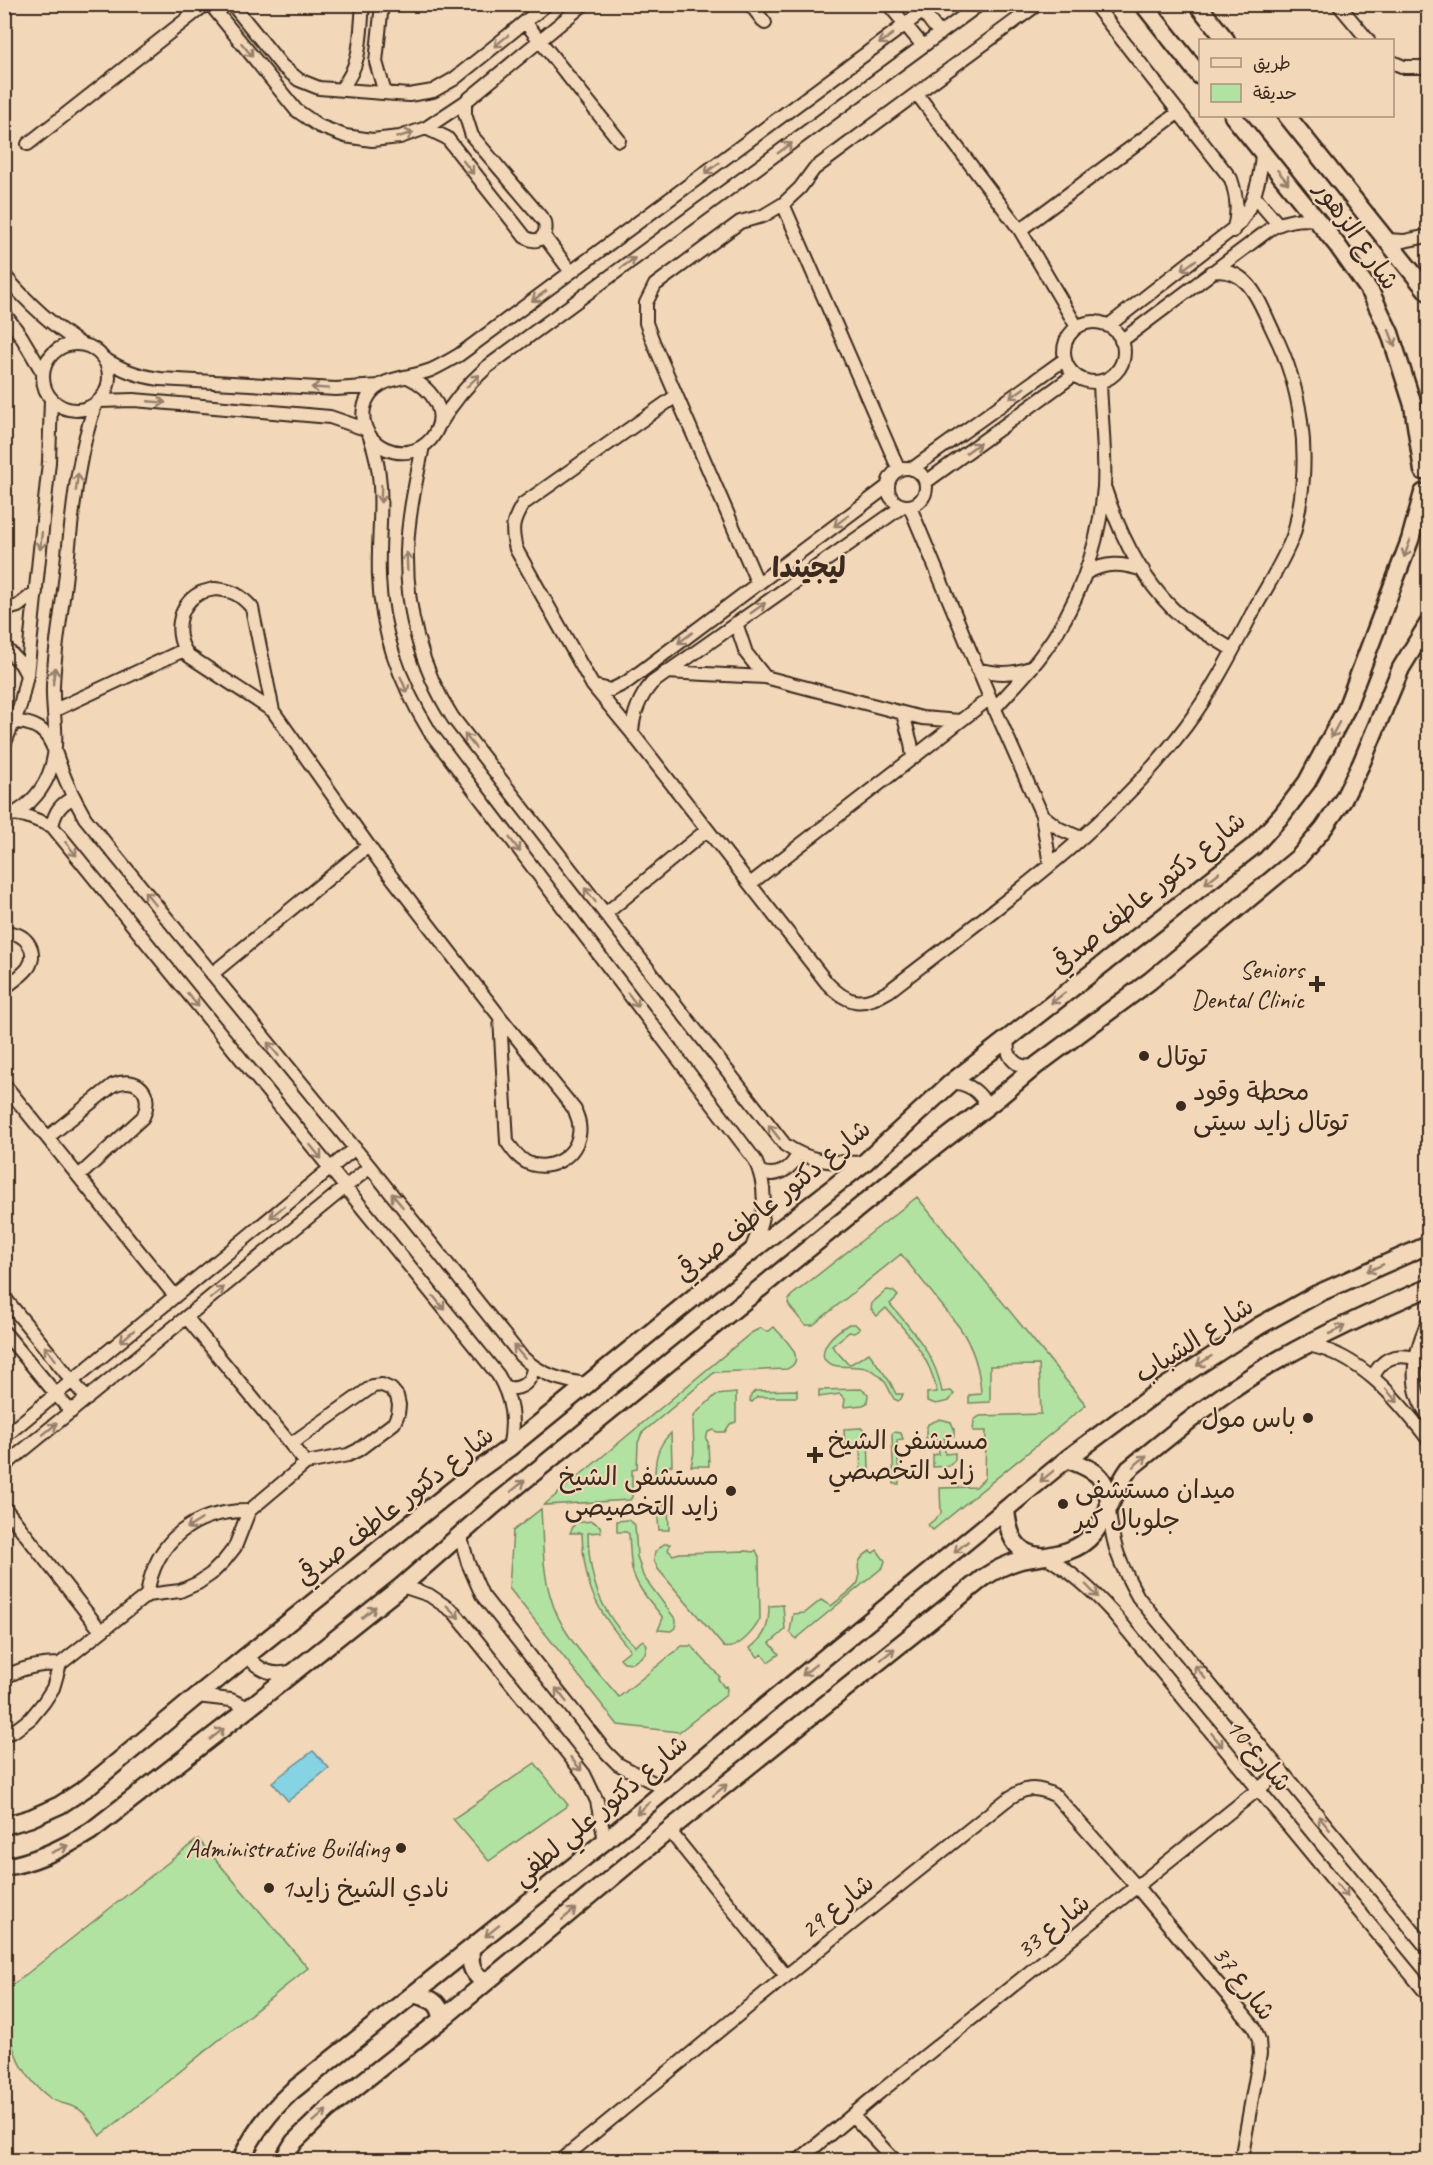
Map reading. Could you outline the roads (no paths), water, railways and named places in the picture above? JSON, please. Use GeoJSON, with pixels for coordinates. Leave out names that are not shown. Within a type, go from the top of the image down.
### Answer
{"type":"FeatureCollection","features":[{"type":"Feature","properties":{"kind":"street"},"geometry":{"type":"LineString","coordinates":[[28,144],[208,4],[296,110],[319,126],[345,136],[372,140],[400,137],[426,128],[465,102],[584,4]]}},
{"type":"Feature","properties":{"kind":"street"},"geometry":{"type":"LineString","coordinates":[[232,4],[282,66],[299,80],[319,88],[409,95],[433,91],[454,79],[547,4]]}},
{"type":"Feature","properties":{"kind":"street"},"geometry":{"type":"LineString","coordinates":[[341,89],[351,76],[357,62],[363,4]]}},
{"type":"Feature","properties":{"kind":"street"},"geometry":{"type":"LineString","coordinates":[[382,4],[376,62],[385,93]]}},
{"type":"Feature","properties":{"kind":"street"},"geometry":{"type":"LineString","coordinates":[[750,4],[765,23]]}},
{"type":"Feature","properties":{"kind":"street"},"geometry":{"type":"LineString","coordinates":[[888,4],[923,46]]}},
{"type":"Feature","properties":{"kind":"street"},"geometry":{"type":"LineString","coordinates":[[81,344],[68,345],[56,351],[47,360],[43,373],[44,387],[51,399],[73,410],[85,409],[98,402],[134,400],[330,417],[368,433],[385,450],[404,453],[423,446],[432,438],[457,398],[488,367],[980,4]]}},
{"type":"Feature","properties":{"kind":"street"},"geometry":{"type":"LineString","coordinates":[[758,584],[646,323],[646,303],[655,285],[740,222],[763,216],[783,204],[801,188],[814,169],[1038,4]]}},
{"type":"Feature","properties":{"kind":"street"},"geometry":{"type":"LineString","coordinates":[[1094,4],[1231,179],[1237,208],[1233,231]]}},
{"type":"Feature","properties":{"kind":"street"},"geometry":{"type":"LineString","coordinates":[[1143,4],[1199,75]]}},
{"type":"Feature","properties":{"kind":"street"},"geometry":{"type":"LineString","coordinates":[[1197,4],[1225,39]]}},
{"type":"Feature","properties":{"kind":"street"},"geometry":{"type":"LineString","coordinates":[[1338,4],[1367,39]]}},
{"type":"Feature","properties":{"kind":"street"},"geometry":{"type":"LineString","coordinates":[[4,275],[25,300],[48,321],[120,369],[140,376],[336,389],[378,386],[393,379],[432,370],[459,355],[905,25],[924,7],[940,34]]}},
{"type":"Feature","properties":{"kind":"street"},"geometry":{"type":"LineString","coordinates":[[525,22],[619,140]]}},
{"type":"Feature","properties":{"kind":"street"},"geometry":{"type":"LineString","coordinates":[[1394,63],[1404,67],[1428,67]]}},
{"type":"Feature","properties":{"kind":"street"},"geometry":{"type":"LineString","coordinates":[[917,94],[1020,230],[1077,327]]}},
{"type":"Feature","properties":{"kind":"street"},"geometry":{"type":"LineString","coordinates":[[426,128],[447,138],[525,237],[538,240],[547,230],[545,222],[472,136],[467,125],[465,102]]}},
{"type":"Feature","properties":{"kind":"street"},"geometry":{"type":"LineString","coordinates":[[1020,230],[1179,112]]}},
{"type":"Feature","properties":{"kind":"street","name":"شارع الزهور"},"geometry":{"type":"LineString","coordinates":[[1234,117],[1337,245],[1371,293],[1390,333],[1415,413],[1426,464],[1426,500]]}},
{"type":"Feature","properties":{"kind":"street","name":"شارع الزهور"},"geometry":{"type":"LineString","coordinates":[[1288,117],[1428,292]]}},
{"type":"Feature","properties":{"kind":"street"},"geometry":{"type":"LineString","coordinates":[[1108,326],[1233,231],[1249,211],[1259,180],[1262,151]]}},
{"type":"Feature","properties":{"kind":"street"},"geometry":{"type":"LineString","coordinates":[[1254,196],[1278,224]]}},
{"type":"Feature","properties":{"kind":"street"},"geometry":{"type":"LineString","coordinates":[[783,204],[899,470]]}},
{"type":"Feature","properties":{"kind":"street"},"geometry":{"type":"LineString","coordinates":[[1121,341],[1278,224],[1297,219],[1317,220]]}},
{"type":"Feature","properties":{"kind":"street"},"geometry":{"type":"LineString","coordinates":[[544,236],[571,272]]}},
{"type":"Feature","properties":{"kind":"street"},"geometry":{"type":"LineString","coordinates":[[1386,240],[1404,241],[1428,236]]}},
{"type":"Feature","properties":{"kind":"street"},"geometry":{"type":"LineString","coordinates":[[1207,251],[1215,269]]}},
{"type":"Feature","properties":{"kind":"street"},"geometry":{"type":"LineString","coordinates":[[676,396],[523,504],[515,518],[512,534],[516,549],[593,686],[827,983],[839,996],[856,1002],[873,1000],[889,991],[1050,865],[1122,800],[1156,764],[1214,686],[1293,535],[1302,490],[1304,444],[1298,398],[1284,354],[1252,290],[1240,275],[1215,269]]}},
{"type":"Feature","properties":{"kind":"street"},"geometry":{"type":"LineString","coordinates":[[4,313],[43,373]]}},
{"type":"Feature","properties":{"kind":"street"},"geometry":{"type":"LineString","coordinates":[[1088,323],[1108,326],[1114,330],[1124,351],[1118,371],[1110,378],[1100,382],[1082,380],[1074,375],[1065,359],[1066,341],[1077,327],[1088,323]]}},
{"type":"Feature","properties":{"kind":"street"},"geometry":{"type":"LineString","coordinates":[[8,814],[28,804],[46,781],[52,767],[55,750],[53,686],[79,466],[89,423],[98,402],[106,391],[109,380],[108,368],[103,358]]}},
{"type":"Feature","properties":{"kind":"street"},"geometry":{"type":"LineString","coordinates":[[1050,865],[1042,815],[906,506],[892,499],[888,486],[890,479],[899,470],[912,469],[1065,359]]}},
{"type":"Feature","properties":{"kind":"street"},"geometry":{"type":"LineString","coordinates":[[926,482],[1074,375]]}},
{"type":"Feature","properties":{"kind":"street"},"geometry":{"type":"LineString","coordinates":[[408,377],[428,388],[434,396],[438,406],[437,427]]}},
{"type":"Feature","properties":{"kind":"street"},"geometry":{"type":"LineString","coordinates":[[750,884],[960,721],[992,703],[1031,667],[1056,633],[1071,608],[1086,573],[1099,525],[1104,486],[1100,382]]}},
{"type":"Feature","properties":{"kind":"street"},"geometry":{"type":"LineString","coordinates":[[378,386],[367,400],[364,409],[381,483],[379,577],[383,612],[398,669],[417,712],[429,732],[755,1160],[764,1192],[764,1213],[749,1254]]}},
{"type":"Feature","properties":{"kind":"street"},"geometry":{"type":"LineString","coordinates":[[4,745],[15,722],[27,675],[50,462],[51,399]]}},
{"type":"Feature","properties":{"kind":"street"},"geometry":{"type":"LineString","coordinates":[[423,446],[411,510],[407,551],[409,591],[415,631],[433,685],[453,718],[785,1145],[798,1154],[817,1161],[864,1163]]}},
{"type":"Feature","properties":{"kind":"street"},"geometry":{"type":"LineString","coordinates":[[632,733],[633,718],[638,704],[652,683],[906,506],[921,501],[927,489],[926,482],[923,476],[912,469]]}},
{"type":"Feature","properties":{"kind":"street"},"geometry":{"type":"LineString","coordinates":[[593,686],[611,690],[619,687],[888,486]]}},
{"type":"Feature","properties":{"kind":"street"},"geometry":{"type":"LineString","coordinates":[[1104,486],[1120,529],[1143,570],[1173,609],[1233,650]]}},
{"type":"Feature","properties":{"kind":"street","name":"شارع دكتور عاطف صدقي"},"geometry":{"type":"LineString","coordinates":[[4,1826],[31,1818],[60,1805],[86,1788],[470,1476],[509,1448],[864,1163],[952,1082],[1254,846],[1282,815],[1306,782],[1346,709],[1426,500]]}},
{"type":"Feature","properties":{"kind":"street"},"geometry":{"type":"LineString","coordinates":[[1086,573],[1096,568],[1119,564],[1143,570]]}},
{"type":"Feature","properties":{"kind":"street"},"geometry":{"type":"LineString","coordinates":[[273,711],[252,608],[243,597],[229,590],[215,589],[201,593],[189,602],[178,627],[179,639],[184,650],[189,656],[273,711],[369,846],[500,1017],[575,1110],[580,1125],[578,1140],[570,1153],[558,1162],[543,1166],[528,1163],[515,1155],[507,1142],[500,1017]]}},
{"type":"Feature","properties":{"kind":"street"},"geometry":{"type":"LineString","coordinates":[[4,610],[18,606],[36,592]]}},
{"type":"Feature","properties":{"kind":"street"},"geometry":{"type":"LineString","coordinates":[[736,623],[746,653],[765,677]]}},
{"type":"Feature","properties":{"kind":"street"},"geometry":{"type":"LineString","coordinates":[[4,1867],[42,1857],[69,1845],[91,1831],[249,1708],[402,1586],[460,1535],[905,1170],[1037,1065],[1150,981],[1299,857],[1323,830],[1344,800],[1401,668],[1428,624]]}},
{"type":"Feature","properties":{"kind":"street"},"geometry":{"type":"LineString","coordinates":[[4,646],[21,664],[27,675]]}},
{"type":"Feature","properties":{"kind":"street"},"geometry":{"type":"LineString","coordinates":[[55,710],[184,650]]}},
{"type":"Feature","properties":{"kind":"street"},"geometry":{"type":"LineString","coordinates":[[977,669],[1005,674],[1031,667]]}},
{"type":"Feature","properties":{"kind":"street"},"geometry":{"type":"LineString","coordinates":[[643,670],[652,683]]}},
{"type":"Feature","properties":{"kind":"street"},"geometry":{"type":"LineString","coordinates":[[666,672],[765,677],[903,714],[960,721]]}},
{"type":"Feature","properties":{"kind":"street"},"geometry":{"type":"LineString","coordinates":[[903,714],[913,758]]}},
{"type":"Feature","properties":{"kind":"street"},"geometry":{"type":"LineString","coordinates":[[15,722],[26,722],[37,726],[45,733],[55,750],[74,798],[85,818],[355,1148],[521,1356],[533,1368],[558,1380],[588,1384]]}},
{"type":"Feature","properties":{"kind":"street"},"geometry":{"type":"LineString","coordinates":[[52,826],[58,809],[65,802],[74,798]]}},
{"type":"Feature","properties":{"kind":"street"},"geometry":{"type":"LineString","coordinates":[[8,814],[52,826],[498,1375],[506,1388],[513,1417],[513,1432],[509,1448]]}},
{"type":"Feature","properties":{"kind":"street"},"geometry":{"type":"LineString","coordinates":[[1042,815],[1060,829],[1081,838]]}},
{"type":"Feature","properties":{"kind":"street"},"geometry":{"type":"LineString","coordinates":[[605,914],[707,830]]}},
{"type":"Feature","properties":{"kind":"street"},"geometry":{"type":"LineString","coordinates":[[212,974],[369,846]]}},
{"type":"Feature","properties":{"kind":"street"},"geometry":{"type":"LineString","coordinates":[[4,933],[20,934],[32,950],[32,960],[27,969],[4,988]]}},
{"type":"Feature","properties":{"kind":"street"},"geometry":{"type":"LineString","coordinates":[[1008,1039],[1008,1053],[1011,1059],[1023,1067],[1037,1065]]}},
{"type":"Feature","properties":{"kind":"street"},"geometry":{"type":"LineString","coordinates":[[48,1137],[113,1085],[123,1081],[133,1082],[142,1088],[147,1098],[147,1108],[143,1118],[79,1176]]}},
{"type":"Feature","properties":{"kind":"street"},"geometry":{"type":"LineString","coordinates":[[952,1082],[970,1086],[987,1107]]}},
{"type":"Feature","properties":{"kind":"street"},"geometry":{"type":"LineString","coordinates":[[4,1084],[175,1296]]}},
{"type":"Feature","properties":{"kind":"street"},"geometry":{"type":"LineString","coordinates":[[4,1437],[355,1148]]}},
{"type":"Feature","properties":{"kind":"street"},"geometry":{"type":"LineString","coordinates":[[760,1172],[767,1174],[783,1172],[795,1161],[798,1154]]}},
{"type":"Feature","properties":{"kind":"street"},"geometry":{"type":"LineString","coordinates":[[4,1466],[370,1167]]}},
{"type":"Feature","properties":{"kind":"street","name":"شارع الشباب"},"geometry":{"type":"LineString","coordinates":[[1006,1510],[1067,1459],[1160,1390],[1259,1326],[1317,1294],[1428,1245]]}},
{"type":"Feature","properties":{"kind":"street"},"geometry":{"type":"LineString","coordinates":[[283,2160],[294,2142],[306,2129],[669,1830],[983,1578],[1002,1566],[1062,1554],[1078,1547],[1092,1536],[1102,1522],[1129,1469],[1174,1433],[1279,1359],[1377,1309],[1428,1288]]}},
{"type":"Feature","properties":{"kind":"street"},"geometry":{"type":"LineString","coordinates":[[4,1296],[87,1399]]}},
{"type":"Feature","properties":{"kind":"street"},"geometry":{"type":"LineString","coordinates":[[187,1318],[306,1462]]}},
{"type":"Feature","properties":{"kind":"street"},"geometry":{"type":"LineString","coordinates":[[1428,1322],[1413,1366],[1416,1389],[1428,1415]]}},
{"type":"Feature","properties":{"kind":"street"},"geometry":{"type":"LineString","coordinates":[[4,1332],[70,1412]]}},
{"type":"Feature","properties":{"kind":"street"},"geometry":{"type":"LineString","coordinates":[[1308,1345],[1327,1348],[1372,1377],[1406,1411],[1428,1439]]}},
{"type":"Feature","properties":{"kind":"street"},"geometry":{"type":"LineString","coordinates":[[1372,1377],[1384,1361],[1394,1356],[1403,1355],[1415,1358]]}},
{"type":"Feature","properties":{"kind":"street"},"geometry":{"type":"LineString","coordinates":[[506,1388],[519,1388],[525,1385],[533,1368]]}},
{"type":"Feature","properties":{"kind":"street"},"geometry":{"type":"LineString","coordinates":[[4,1734],[14,1731],[31,1718],[44,1702],[53,1688],[60,1664],[147,1594],[180,1591],[198,1584],[211,1574],[235,1546],[249,1511],[306,1462],[336,1458],[358,1450],[394,1423],[399,1405],[398,1396],[391,1389],[382,1385],[373,1386],[291,1444]]}},
{"type":"Feature","properties":{"kind":"street"},"geometry":{"type":"LineString","coordinates":[[1067,1459],[1097,1473],[1109,1494],[1109,1506]]}},
{"type":"Feature","properties":{"kind":"street","name":"شارع 10"},"geometry":{"type":"LineString","coordinates":[[1109,1506],[1116,1554],[1138,1597],[1428,1949]]}},
{"type":"Feature","properties":{"kind":"street"},"geometry":{"type":"LineString","coordinates":[[4,1507],[101,1631]]}},
{"type":"Feature","properties":{"kind":"street"},"geometry":{"type":"LineString","coordinates":[[1006,1510],[1011,1539],[1020,1549],[1032,1555],[1045,1556]]}},
{"type":"Feature","properties":{"kind":"street","name":"شارع دكتور علي لطفي"},"geometry":{"type":"LineString","coordinates":[[241,2160],[260,2125],[275,2107],[605,1841],[665,1789],[1006,1510]]}},
{"type":"Feature","properties":{"kind":"street"},"geometry":{"type":"LineString","coordinates":[[147,1594],[149,1577],[156,1560],[167,1545],[181,1533],[196,1522],[213,1514],[249,1511]]}},
{"type":"Feature","properties":{"kind":"street"},"geometry":{"type":"LineString","coordinates":[[460,1535],[468,1563],[482,1595],[606,1752],[618,1764],[665,1789]]}},
{"type":"Feature","properties":{"kind":"street","name":"شارع 10"},"geometry":{"type":"LineString","coordinates":[[1045,1556],[1071,1572],[1089,1587],[1428,1995]]}},
{"type":"Feature","properties":{"kind":"street"},"geometry":{"type":"LineString","coordinates":[[402,1586],[429,1595],[454,1612],[584,1774],[597,1801],[605,1841]]}},
{"type":"Feature","properties":{"kind":"street"},"geometry":{"type":"LineString","coordinates":[[247,1656],[256,1667],[269,1673],[282,1674],[295,1670]]}},
{"type":"Feature","properties":{"kind":"street"},"geometry":{"type":"LineString","coordinates":[[4,1678],[25,1668],[42,1664],[60,1664]]}},
{"type":"Feature","properties":{"kind":"street"},"geometry":{"type":"LineString","coordinates":[[197,1696],[231,1700],[249,1708]]}},
{"type":"Feature","properties":{"kind":"street","name":"شارع 33"},"geometry":{"type":"LineString","coordinates":[[799,2160],[1281,1771]]}},
{"type":"Feature","properties":{"kind":"street","name":"شارع 29"},"geometry":{"type":"LineString","coordinates":[[561,2160],[998,1807],[1027,1789],[1042,1789],[1056,1796],[1137,1887]]}},
{"type":"Feature","properties":{"kind":"street"},"geometry":{"type":"LineString","coordinates":[[669,1830],[786,1976]]}},
{"type":"Feature","properties":{"kind":"street","name":"شارع 37"},"geometry":{"type":"LineString","coordinates":[[1137,1887],[1246,2016],[1257,2033],[1260,2054],[1241,2160]]}},
{"type":"Feature","properties":{"kind":"street"},"geometry":{"type":"LineString","coordinates":[[471,1948],[472,1970],[481,1979],[490,1979]]}},
{"type":"Feature","properties":{"kind":"street"},"geometry":{"type":"LineString","coordinates":[[413,1994],[435,2002],[442,2019]]}},
{"type":"Feature","properties":{"kind":"street"},"geometry":{"type":"LineString","coordinates":[[853,2116],[894,2160]]}},
{"type":"Feature","properties":{"kind":"water"},"geometry":{"type":"Polygon","coordinates":[[[313,1751],[329,1768],[288,1801],[272,1782],[313,1751]]]}},
{"type":"Feature","properties":{"kind":"place","name":"Seniors Dental Clinic"},"geometry":{"type":"Point","coordinates":[1317,984]}},
{"type":"Feature","properties":{"kind":"place","name":"توتال"},"geometry":{"type":"Point","coordinates":[1144,1056]}},
{"type":"Feature","properties":{"kind":"place","name":"محطة وقود توتال زايد سيتى"},"geometry":{"type":"Point","coordinates":[1181,1106]}},
{"type":"Feature","properties":{"kind":"place","name":"باس مول"},"geometry":{"type":"Point","coordinates":[1308,1418]}},
{"type":"Feature","properties":{"kind":"place","name":"مستشفى الشيخ زايد التخصصي"},"geometry":{"type":"Point","coordinates":[815,1455]}},
{"type":"Feature","properties":{"kind":"place","name":"مستشفى الشيخ زايد التخصيصى"},"geometry":{"type":"Point","coordinates":[731,1491]}},
{"type":"Feature","properties":{"kind":"place","name":"ميدان مستشفى جلوبال كير"},"geometry":{"type":"Point","coordinates":[1063,1504]}},
{"type":"Feature","properties":{"kind":"place","name":"Administrative Building"},"geometry":{"type":"Point","coordinates":[401,1848]}},
{"type":"Feature","properties":{"kind":"place","name":"نادي الشيخ زايد1"},"geometry":{"type":"Point","coordinates":[269,1888]}},
{"type":"Feature","properties":{"kind":"district","name":"ليجيندا"},"geometry":{"type":"Point","coordinates":[809,567]}}]}
